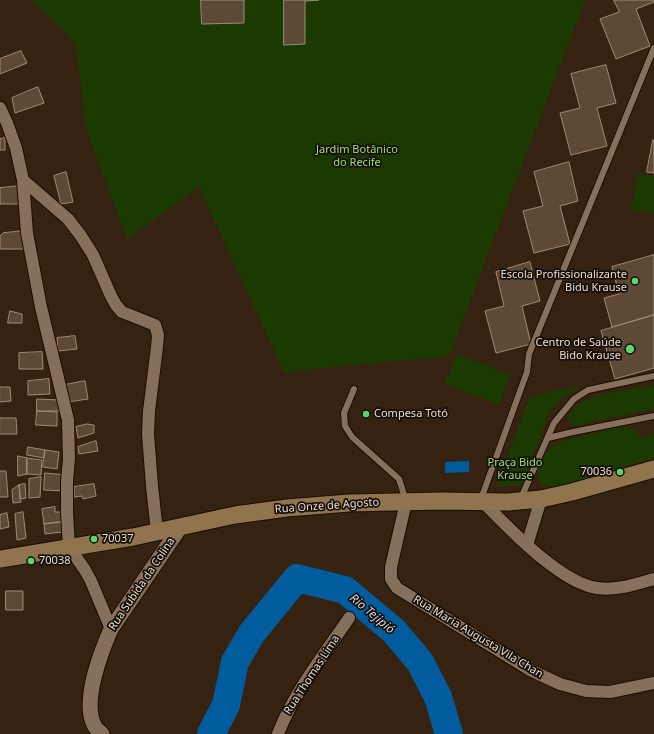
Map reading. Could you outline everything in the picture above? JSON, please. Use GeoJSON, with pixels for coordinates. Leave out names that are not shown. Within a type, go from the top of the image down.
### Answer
{"type":"FeatureCollection","features":[{"type":"Feature","properties":{"kind":"main road","name":"Rua Onze de Agosto"},"geometry":{"type":"LineString","coordinates":[[0,559],[157,532],[249,513],[295,507],[349,503],[520,502],[572,492],[654,469]]}},
{"type":"Feature","properties":{"kind":"street"},"geometry":{"type":"LineString","coordinates":[[0,108],[4,124],[16,148],[23,180],[27,233],[39,301],[68,420],[70,458],[67,481],[66,512],[69,547],[88,576],[111,629]]}},
{"type":"Feature","properties":{"kind":"street"},"geometry":{"type":"LineString","coordinates":[[23,180],[68,220],[81,236],[93,255],[110,296],[122,312],[155,325],[158,335],[149,411],[148,434],[157,532]]}},
{"type":"Feature","properties":{"kind":"street"},"geometry":{"type":"LineString","coordinates":[[527,545],[541,499]]}},
{"type":"Feature","properties":{"kind":"street","name":"Rua Maria Augusta Vila Chan"},"geometry":{"type":"LineString","coordinates":[[406,502],[391,567],[391,579],[397,588],[530,670],[560,684],[586,690],[610,692],[654,683]]}},
{"type":"Feature","properties":{"kind":"street"},"geometry":{"type":"LineString","coordinates":[[481,502],[527,545],[569,578],[582,584],[596,588],[611,589],[635,585],[654,579]]}},
{"type":"Feature","properties":{"kind":"street","name":"Rua Subida da Colina"},"geometry":{"type":"LineString","coordinates":[[95,731],[90,712],[94,680],[104,646],[111,629],[181,526]]}},
{"type":"Feature","properties":{"kind":"street","name":"Rua Thomas Lima"},"geometry":{"type":"LineString","coordinates":[[278,734],[285,716],[298,692],[349,618]]}},
{"type":"Feature","properties":{"kind":"lane"},"geometry":{"type":"LineString","coordinates":[[481,502],[527,372],[530,354],[654,48]]}},
{"type":"Feature","properties":{"kind":"lane"},"geometry":{"type":"LineString","coordinates":[[520,502],[554,423],[574,399],[588,390],[654,376]]}},
{"type":"Feature","properties":{"kind":"lane"},"geometry":{"type":"LineString","coordinates":[[354,389],[344,413],[345,426],[352,438],[400,479],[406,502]]}},
{"type":"Feature","properties":{"kind":"lane"},"geometry":{"type":"LineString","coordinates":[[548,438],[654,416]]}},
{"type":"Feature","properties":{"kind":"green space","name":"Jardim Botânico do Recife"},"geometry":{"type":"Polygon","coordinates":[[[32,0],[585,0],[449,356],[284,372],[199,187],[127,239],[86,129],[76,43],[32,0]]]}},
{"type":"Feature","properties":{"kind":"green space"},"geometry":{"type":"Polygon","coordinates":[[[638,174],[654,176],[654,213],[631,210],[638,174]]]}},
{"type":"Feature","properties":{"kind":"green space"},"geometry":{"type":"Polygon","coordinates":[[[457,354],[510,375],[499,405],[445,384],[457,354]]]}},
{"type":"Feature","properties":{"kind":"green space","name":"Praça Bido Krause"},"geometry":{"type":"Polygon","coordinates":[[[580,385],[573,392],[558,401],[549,413],[523,485],[496,486],[530,397],[580,385]]]}},
{"type":"Feature","properties":{"kind":"green space"},"geometry":{"type":"Polygon","coordinates":[[[654,385],[654,409],[590,422],[577,427],[571,424],[568,420],[571,411],[579,404],[590,399],[604,394],[654,385]]]}},
{"type":"Feature","properties":{"kind":"green space","name":"Praça Bido Krause"},"geometry":{"type":"Polygon","coordinates":[[[621,427],[629,428],[638,432],[640,438],[654,434],[654,458],[567,484],[551,486],[543,485],[539,482],[538,469],[546,453],[554,445],[565,440],[621,427]]]}},
{"type":"Feature","properties":{"kind":"water"},"geometry":{"type":"Polygon","coordinates":[[[469,461],[469,472],[445,473],[445,462],[469,461]]]}},
{"type":"Feature","properties":{"kind":"building"},"geometry":{"type":"Polygon","coordinates":[[[201,0],[244,0],[244,23],[202,24],[201,0]]]}},
{"type":"Feature","properties":{"kind":"building"},"geometry":{"type":"Polygon","coordinates":[[[284,0],[319,0],[305,1],[305,44],[284,45],[284,0]]]}},
{"type":"Feature","properties":{"kind":"building"},"geometry":{"type":"Polygon","coordinates":[[[614,0],[653,0],[654,2],[636,9],[650,46],[616,59],[600,19],[619,12],[614,0]]]}},
{"type":"Feature","properties":{"kind":"building"},"geometry":{"type":"Polygon","coordinates":[[[21,51],[27,63],[0,74],[0,59],[21,51]]]}},
{"type":"Feature","properties":{"kind":"building"},"geometry":{"type":"Polygon","coordinates":[[[606,65],[616,103],[597,108],[607,146],[571,155],[560,113],[580,108],[571,74],[606,65]]]}},
{"type":"Feature","properties":{"kind":"building"},"geometry":{"type":"Polygon","coordinates":[[[38,87],[44,103],[15,113],[12,98],[38,87]]]}},
{"type":"Feature","properties":{"kind":"building"},"geometry":{"type":"Polygon","coordinates":[[[5,138],[5,150],[0,150],[0,139],[5,138]]]}},
{"type":"Feature","properties":{"kind":"building"},"geometry":{"type":"Polygon","coordinates":[[[653,140],[654,141],[654,173],[647,172],[653,140]]]}},
{"type":"Feature","properties":{"kind":"building"},"geometry":{"type":"Polygon","coordinates":[[[569,162],[578,201],[560,206],[570,244],[534,253],[523,211],[543,206],[534,172],[569,162]]]}},
{"type":"Feature","properties":{"kind":"building"},"geometry":{"type":"Polygon","coordinates":[[[66,172],[73,202],[61,204],[54,176],[66,172]]]}},
{"type":"Feature","properties":{"kind":"building"},"geometry":{"type":"Polygon","coordinates":[[[21,186],[20,204],[0,204],[0,188],[21,186]]]}},
{"type":"Feature","properties":{"kind":"building"},"geometry":{"type":"Polygon","coordinates":[[[24,231],[24,249],[0,249],[0,236],[3,233],[24,231]]]}},
{"type":"Feature","properties":{"kind":"building","name":"Escola Profissionalizante Bidu Krause"},"geometry":{"type":"Polygon","coordinates":[[[654,255],[654,315],[612,327],[604,298],[619,294],[612,267],[654,255]]]}},
{"type":"Feature","properties":{"kind":"building"},"geometry":{"type":"Polygon","coordinates":[[[530,262],[540,301],[522,306],[531,344],[496,353],[485,311],[504,306],[496,272],[530,262]]]}},
{"type":"Feature","properties":{"kind":"building"},"geometry":{"type":"Polygon","coordinates":[[[10,311],[22,314],[22,323],[8,323],[10,311]]]}},
{"type":"Feature","properties":{"kind":"building","name":"Centro de Saúde Bido Krause"},"geometry":{"type":"Polygon","coordinates":[[[654,315],[654,368],[615,379],[601,331],[654,315]]]}},
{"type":"Feature","properties":{"kind":"building"},"geometry":{"type":"Polygon","coordinates":[[[75,336],[77,349],[58,351],[57,338],[75,336]]]}},
{"type":"Feature","properties":{"kind":"building"},"geometry":{"type":"Polygon","coordinates":[[[42,352],[43,369],[19,369],[19,353],[42,352]]]}},
{"type":"Feature","properties":{"kind":"building"},"geometry":{"type":"Polygon","coordinates":[[[49,379],[50,394],[28,395],[28,381],[49,379]]]}},
{"type":"Feature","properties":{"kind":"building"},"geometry":{"type":"Polygon","coordinates":[[[85,381],[88,399],[68,402],[65,385],[85,381]]]}},
{"type":"Feature","properties":{"kind":"building"},"geometry":{"type":"Polygon","coordinates":[[[0,387],[10,387],[11,401],[0,402],[0,387]]]}},
{"type":"Feature","properties":{"kind":"building"},"geometry":{"type":"Polygon","coordinates":[[[37,399],[60,400],[59,411],[37,411],[37,399]]]}},
{"type":"Feature","properties":{"kind":"building"},"geometry":{"type":"Polygon","coordinates":[[[37,411],[57,412],[57,426],[36,425],[37,411]]]}},
{"type":"Feature","properties":{"kind":"building"},"geometry":{"type":"Polygon","coordinates":[[[0,418],[16,418],[17,434],[0,434],[0,418]]]}},
{"type":"Feature","properties":{"kind":"building"},"geometry":{"type":"Polygon","coordinates":[[[87,424],[94,425],[94,433],[78,438],[76,427],[87,424]]]}},
{"type":"Feature","properties":{"kind":"building"},"geometry":{"type":"Polygon","coordinates":[[[96,441],[98,451],[79,454],[78,447],[96,441]]]}},
{"type":"Feature","properties":{"kind":"building"},"geometry":{"type":"Polygon","coordinates":[[[28,447],[45,450],[44,458],[27,455],[28,447]]]}},
{"type":"Feature","properties":{"kind":"building"},"geometry":{"type":"Polygon","coordinates":[[[45,450],[59,452],[57,469],[43,467],[45,450]]]}},
{"type":"Feature","properties":{"kind":"building"},"geometry":{"type":"Polygon","coordinates":[[[18,456],[27,458],[27,474],[18,476],[18,456]]]}},
{"type":"Feature","properties":{"kind":"building"},"geometry":{"type":"Polygon","coordinates":[[[27,458],[42,460],[41,475],[27,474],[27,458]]]}},
{"type":"Feature","properties":{"kind":"building"},"geometry":{"type":"Polygon","coordinates":[[[0,471],[6,471],[8,497],[0,497],[0,471]]]}},
{"type":"Feature","properties":{"kind":"building"},"geometry":{"type":"Polygon","coordinates":[[[45,473],[66,475],[65,491],[44,490],[45,473]]]}},
{"type":"Feature","properties":{"kind":"building"},"geometry":{"type":"Polygon","coordinates":[[[41,477],[40,497],[29,498],[29,479],[41,477]]]}},
{"type":"Feature","properties":{"kind":"building"},"geometry":{"type":"Polygon","coordinates":[[[25,484],[26,498],[20,499],[19,485],[25,484]]]}},
{"type":"Feature","properties":{"kind":"building"},"geometry":{"type":"Polygon","coordinates":[[[94,484],[96,496],[83,499],[82,496],[74,497],[74,487],[94,484]]]}},
{"type":"Feature","properties":{"kind":"building"},"geometry":{"type":"Polygon","coordinates":[[[19,485],[21,502],[13,503],[12,490],[19,485]]]}},
{"type":"Feature","properties":{"kind":"building"},"geometry":{"type":"Polygon","coordinates":[[[55,507],[55,512],[61,512],[62,522],[44,524],[42,509],[55,507]]]}},
{"type":"Feature","properties":{"kind":"building"},"geometry":{"type":"Polygon","coordinates":[[[23,512],[26,538],[17,540],[15,514],[23,512]]]}},
{"type":"Feature","properties":{"kind":"building"},"geometry":{"type":"Polygon","coordinates":[[[7,513],[9,527],[0,529],[0,515],[7,513]]]}},
{"type":"Feature","properties":{"kind":"building"},"geometry":{"type":"Polygon","coordinates":[[[62,522],[62,532],[45,534],[44,524],[62,522]]]}},
{"type":"Feature","properties":{"kind":"building"},"geometry":{"type":"Polygon","coordinates":[[[6,591],[23,591],[23,610],[6,610],[6,591]]]}},
{"type":"Feature","properties":{"kind":"waterway","name":"Rio Tejipió"},"geometry":{"type":"LineString","coordinates":[[211,734],[226,705],[235,662],[252,633],[297,578],[345,590],[394,631],[420,662],[438,697],[449,734]]}},
{"type":"Feature","properties":{"kind":"place","name":"Escola Profissionalizante Bidu Krause"},"geometry":{"type":"Point","coordinates":[635,281]}},
{"type":"Feature","properties":{"kind":"place","name":"Centro de Saúde Bido Krause"},"geometry":{"type":"Point","coordinates":[630,349]}},
{"type":"Feature","properties":{"kind":"place","name":"Compesa Totó"},"geometry":{"type":"Point","coordinates":[366,414]}},
{"type":"Feature","properties":{"kind":"place","name":"70036"},"geometry":{"type":"Point","coordinates":[620,472]}},
{"type":"Feature","properties":{"kind":"place","name":"70037"},"geometry":{"type":"Point","coordinates":[94,539]}},
{"type":"Feature","properties":{"kind":"place","name":"70038"},"geometry":{"type":"Point","coordinates":[31,561]}}]}
